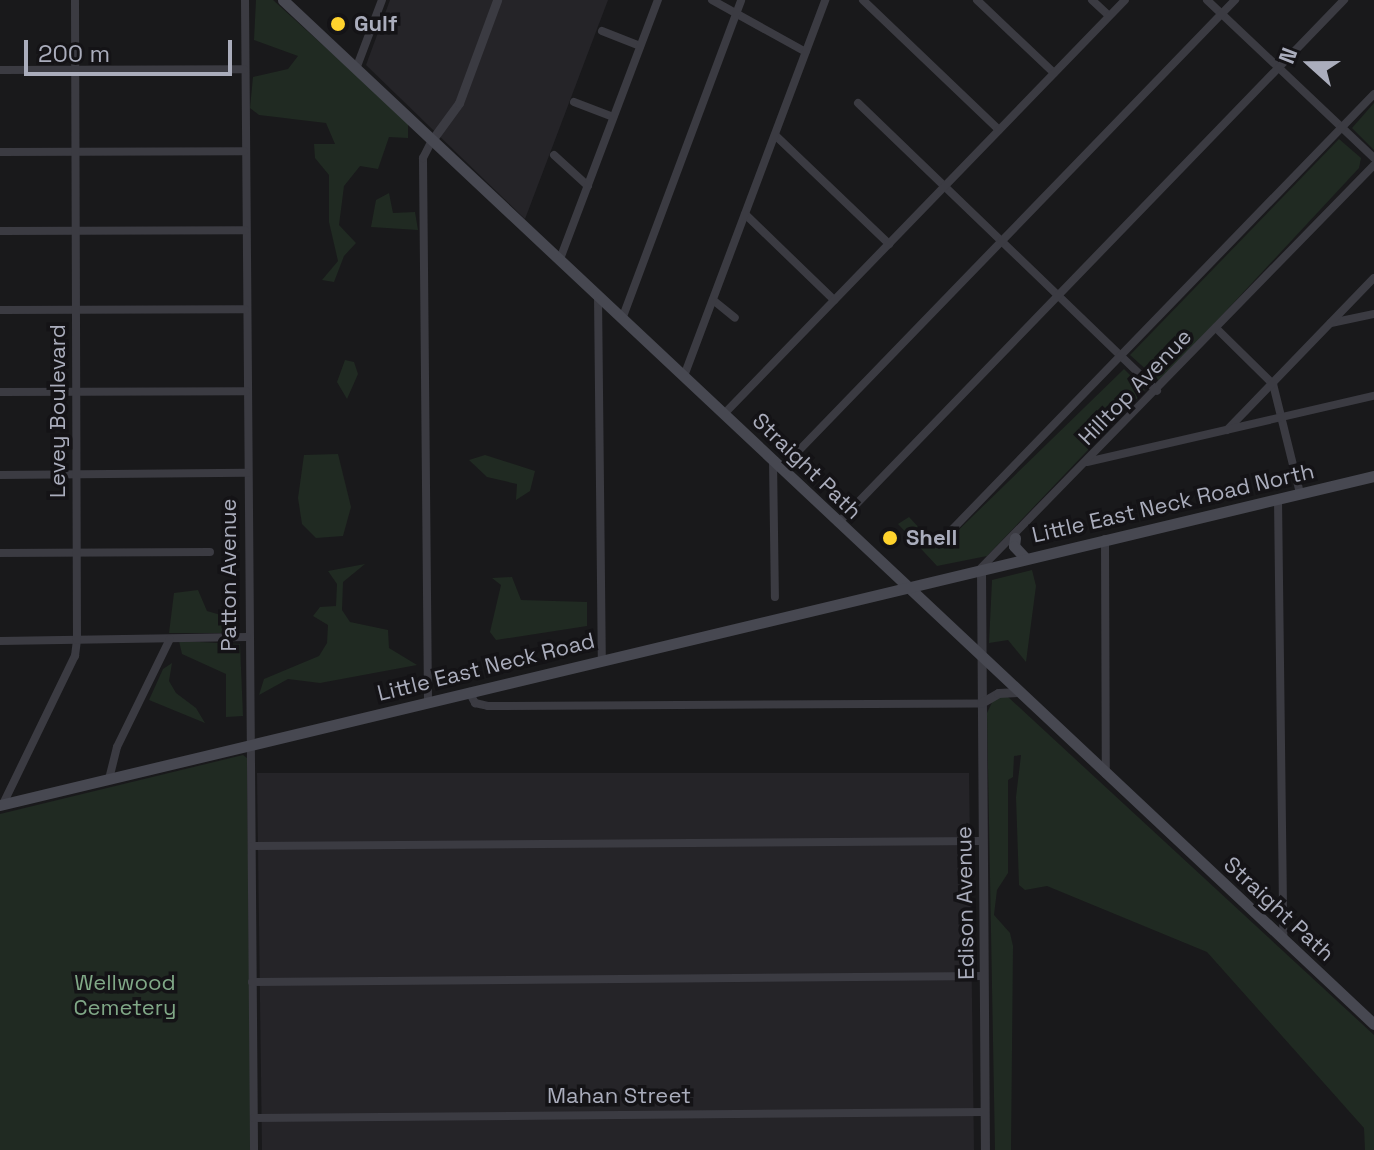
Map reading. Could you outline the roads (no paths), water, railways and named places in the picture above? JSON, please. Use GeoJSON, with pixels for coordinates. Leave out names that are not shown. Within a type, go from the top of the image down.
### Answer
{"type":"FeatureCollection","features":[{"type":"Feature","properties":{"kind":"main road","name":"Straight Path"},"geometry":{"type":"LineString","coordinates":[[283,0],[295,5],[356,69],[598,294],[903,586],[1374,1024]]}},
{"type":"Feature","properties":{"kind":"main road","name":"Little East Neck Road North"},"geometry":{"type":"LineString","coordinates":[[981,569],[1374,476]]}},
{"type":"Feature","properties":{"kind":"main road"},"geometry":{"type":"LineString","coordinates":[[1015,538],[1014,546],[1025,558]]}},
{"type":"Feature","properties":{"kind":"main road","name":"Little East Neck Road"},"geometry":{"type":"LineString","coordinates":[[2,805],[981,569]]}},
{"type":"Feature","properties":{"kind":"street","name":"Levey Boulevard"},"geometry":{"type":"LineString","coordinates":[[2,805],[75,656],[77,640],[75,0]]}},
{"type":"Feature","properties":{"kind":"street","name":"Patton Avenue"},"geometry":{"type":"LineString","coordinates":[[245,0],[247,637],[254,1150]]}},
{"type":"Feature","properties":{"kind":"street"},"geometry":{"type":"LineString","coordinates":[[356,69],[382,0]]}},
{"type":"Feature","properties":{"kind":"street"},"geometry":{"type":"LineString","coordinates":[[428,701],[423,158],[459,103],[497,0]]}},
{"type":"Feature","properties":{"kind":"street"},"geometry":{"type":"LineString","coordinates":[[560,259],[658,0]]}},
{"type":"Feature","properties":{"kind":"street"},"geometry":{"type":"LineString","coordinates":[[712,0],[806,52]]}},
{"type":"Feature","properties":{"kind":"street"},"geometry":{"type":"LineString","coordinates":[[622,319],[741,0]]}},
{"type":"Feature","properties":{"kind":"street"},"geometry":{"type":"LineString","coordinates":[[684,376],[825,0]]}},
{"type":"Feature","properties":{"kind":"street"},"geometry":{"type":"LineString","coordinates":[[863,0],[999,130]]}},
{"type":"Feature","properties":{"kind":"street"},"geometry":{"type":"LineString","coordinates":[[977,0],[1054,73]]}},
{"type":"Feature","properties":{"kind":"street"},"geometry":{"type":"LineString","coordinates":[[1092,0],[1109,16]]}},
{"type":"Feature","properties":{"kind":"street"},"geometry":{"type":"LineString","coordinates":[[724,414],[1125,0]]}},
{"type":"Feature","properties":{"kind":"street"},"geometry":{"type":"LineString","coordinates":[[1207,0],[1374,158]]}},
{"type":"Feature","properties":{"kind":"street"},"geometry":{"type":"LineString","coordinates":[[775,597],[777,464],[1001,241],[1235,0]]}},
{"type":"Feature","properties":{"kind":"street"},"geometry":{"type":"LineString","coordinates":[[838,523],[1344,0]]}},
{"type":"Feature","properties":{"kind":"street"},"geometry":{"type":"LineString","coordinates":[[602,31],[640,46]]}},
{"type":"Feature","properties":{"kind":"street"},"geometry":{"type":"LineString","coordinates":[[0,70],[244,69]]}},
{"type":"Feature","properties":{"kind":"street"},"geometry":{"type":"LineString","coordinates":[[942,540],[1374,94]]}},
{"type":"Feature","properties":{"kind":"street"},"geometry":{"type":"LineString","coordinates":[[574,102],[613,117]]}},
{"type":"Feature","properties":{"kind":"street"},"geometry":{"type":"LineString","coordinates":[[858,103],[1157,391]]}},
{"type":"Feature","properties":{"kind":"street"},"geometry":{"type":"LineString","coordinates":[[775,135],[889,244]]}},
{"type":"Feature","properties":{"kind":"street"},"geometry":{"type":"LineString","coordinates":[[0,152],[244,151]]}},
{"type":"Feature","properties":{"kind":"street"},"geometry":{"type":"LineString","coordinates":[[554,155],[588,186]]}},
{"type":"Feature","properties":{"kind":"street","name":"Hilltop Avenue"},"geometry":{"type":"LineString","coordinates":[[981,569],[1015,538],[1374,165]]}},
{"type":"Feature","properties":{"kind":"street"},"geometry":{"type":"LineString","coordinates":[[745,214],[834,300]]}},
{"type":"Feature","properties":{"kind":"street"},"geometry":{"type":"LineString","coordinates":[[0,231],[245,230]]}},
{"type":"Feature","properties":{"kind":"street"},"geometry":{"type":"LineString","coordinates":[[1226,431],[1374,278]]}},
{"type":"Feature","properties":{"kind":"street"},"geometry":{"type":"LineString","coordinates":[[598,294],[602,659]]}},
{"type":"Feature","properties":{"kind":"street"},"geometry":{"type":"LineString","coordinates":[[713,300],[735,318]]}},
{"type":"Feature","properties":{"kind":"street"},"geometry":{"type":"LineString","coordinates":[[0,310],[245,309]]}},
{"type":"Feature","properties":{"kind":"street"},"geometry":{"type":"LineString","coordinates":[[1331,324],[1374,314]]}},
{"type":"Feature","properties":{"kind":"street"},"geometry":{"type":"LineString","coordinates":[[1216,328],[1273,384],[1300,493]]}},
{"type":"Feature","properties":{"kind":"street"},"geometry":{"type":"LineString","coordinates":[[0,392],[246,391]]}},
{"type":"Feature","properties":{"kind":"street"},"geometry":{"type":"LineString","coordinates":[[1087,462],[1374,396]]}},
{"type":"Feature","properties":{"kind":"street"},"geometry":{"type":"LineString","coordinates":[[0,475],[247,473]]}},
{"type":"Feature","properties":{"kind":"street"},"geometry":{"type":"LineString","coordinates":[[1278,499],[1283,940]]}},
{"type":"Feature","properties":{"kind":"street"},"geometry":{"type":"LineString","coordinates":[[1105,539],[1106,775]]}},
{"type":"Feature","properties":{"kind":"street"},"geometry":{"type":"LineString","coordinates":[[0,553],[210,552]]}},
{"type":"Feature","properties":{"kind":"street"},"geometry":{"type":"LineString","coordinates":[[980,656],[981,569]]}},
{"type":"Feature","properties":{"kind":"street"},"geometry":{"type":"LineString","coordinates":[[0,641],[247,637]]}},
{"type":"Feature","properties":{"kind":"street"},"geometry":{"type":"LineString","coordinates":[[109,779],[117,747],[170,639]]}},
{"type":"Feature","properties":{"kind":"street","name":"Edison Avenue"},"geometry":{"type":"LineString","coordinates":[[980,656],[985,1150]]}},
{"type":"Feature","properties":{"kind":"street"},"geometry":{"type":"LineString","coordinates":[[469,692],[475,703],[488,706],[981,703],[998,693],[1018,692]]}},
{"type":"Feature","properties":{"kind":"street"},"geometry":{"type":"LineString","coordinates":[[252,846],[982,841]]}},
{"type":"Feature","properties":{"kind":"street"},"geometry":{"type":"LineString","coordinates":[[252,982],[984,976]]}},
{"type":"Feature","properties":{"kind":"street","name":"Mahan Street"},"geometry":{"type":"LineString","coordinates":[[254,1118],[985,1112]]}},
{"type":"Feature","properties":{"kind":"place","name":"Gulf"},"geometry":{"type":"Point","coordinates":[338,24]}},
{"type":"Feature","properties":{"kind":"place","name":"Shell"},"geometry":{"type":"Point","coordinates":[890,538]}},
{"type":"Feature","properties":{"kind":"park label","name":"Wellwood Cemetery"},"geometry":{"type":"Point","coordinates":[125,994]}}]}
